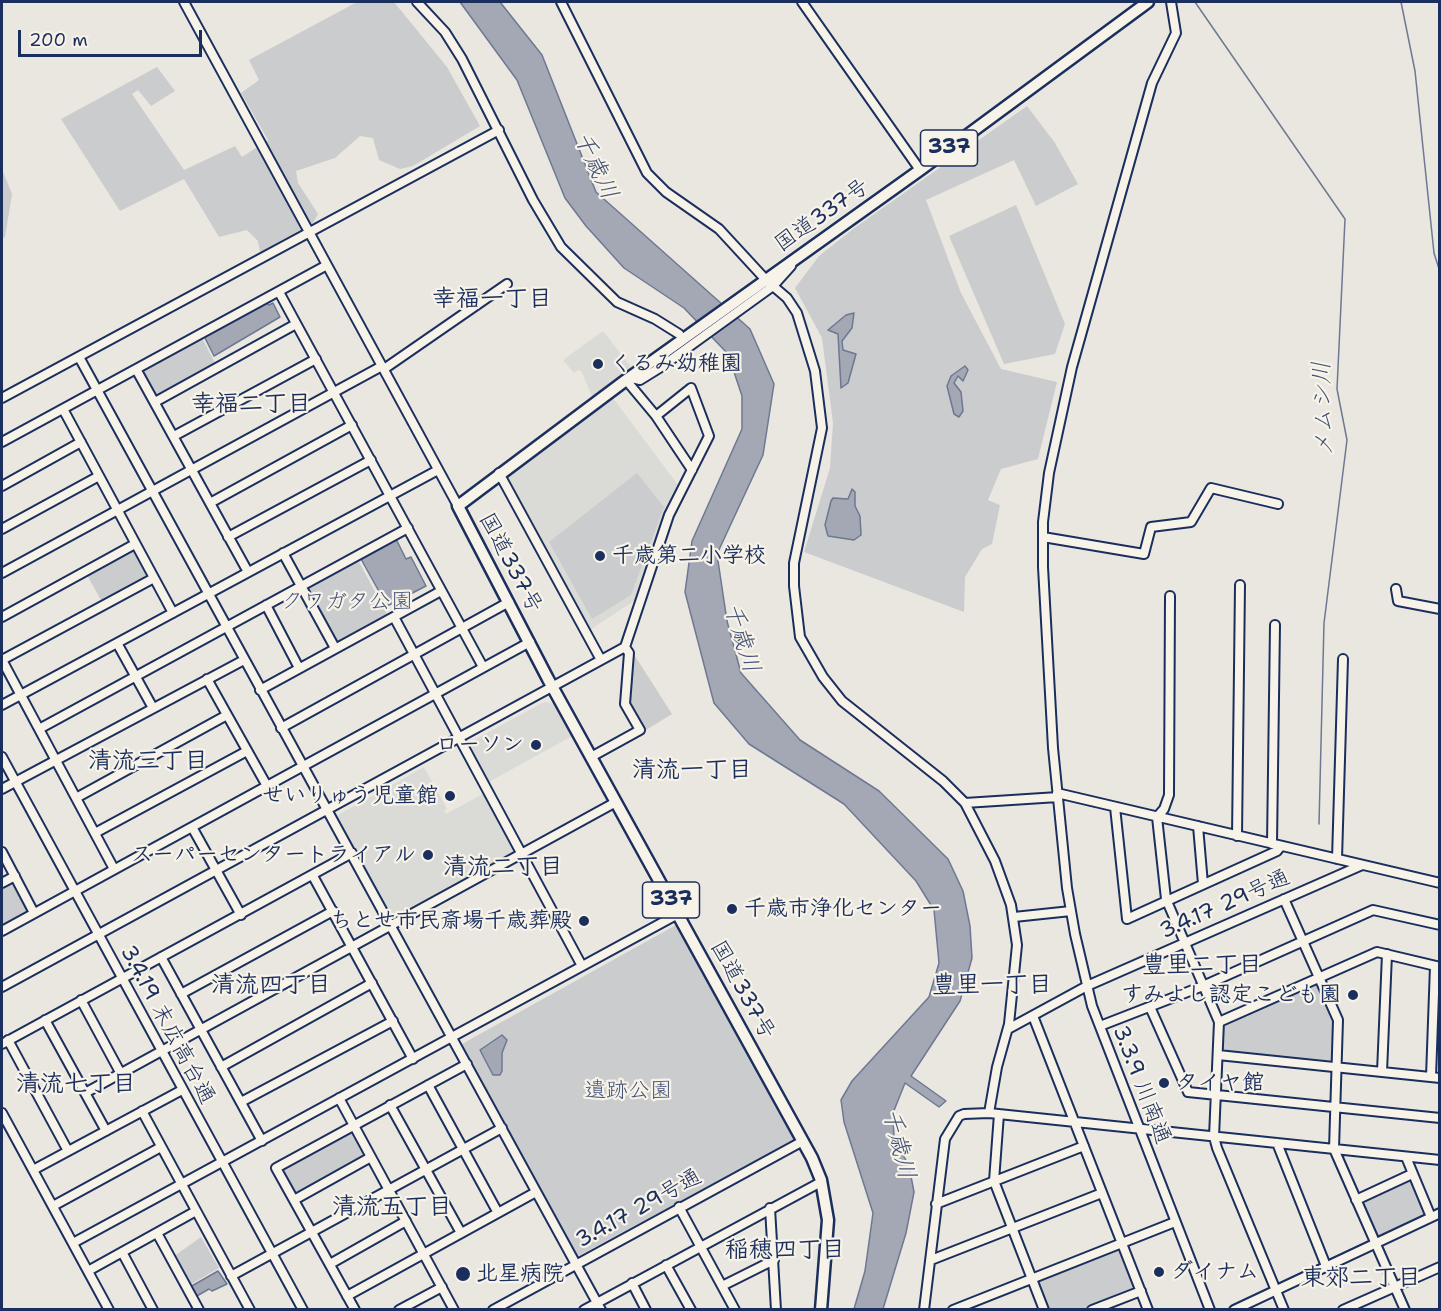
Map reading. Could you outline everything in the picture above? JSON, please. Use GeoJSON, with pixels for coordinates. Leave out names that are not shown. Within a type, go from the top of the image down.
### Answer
{"type":"FeatureCollection","features":[{"type":"Feature","properties":{"kind":"highway","name":"国道337号"},"geometry":{"type":"LineString","coordinates":[[821,1310],[828,1238],[821,1182],[802,1141],[552,688],[458,506],[499,473],[629,379],[678,349],[770,283],[804,252],[920,170],[1148,2]]}},
{"type":"Feature","properties":{"kind":"street"},"geometry":{"type":"LineString","coordinates":[[184,2],[458,506]]}},
{"type":"Feature","properties":{"kind":"street"},"geometry":{"type":"LineString","coordinates":[[417,2],[445,32],[462,59],[533,200],[566,253],[617,302],[655,319],[679,334]]}},
{"type":"Feature","properties":{"kind":"street"},"geometry":{"type":"LineString","coordinates":[[561,2],[647,173],[666,192],[719,229],[787,298],[797,313],[815,371],[822,428],[794,563],[794,586],[800,637],[823,677],[842,701],[943,781],[965,803],[995,861],[1014,917],[1015,979],[1008,1029],[997,1067],[989,1113]]}},
{"type":"Feature","properties":{"kind":"street"},"geometry":{"type":"LineString","coordinates":[[802,2],[920,170]]}},
{"type":"Feature","properties":{"kind":"street","name":"3.3.9 川南通"},"geometry":{"type":"LineString","coordinates":[[1171,2],[1176,33],[1152,83],[1077,341],[1049,473],[1043,537],[1058,795],[1071,911],[1087,986],[1138,1128],[1210,1310]]}},
{"type":"Feature","properties":{"kind":"street"},"geometry":{"type":"LineString","coordinates":[[2,398],[499,130]]}},
{"type":"Feature","properties":{"kind":"street"},"geometry":{"type":"LineString","coordinates":[[2,442],[327,265]]}},
{"type":"Feature","properties":{"kind":"street"},"geometry":{"type":"LineString","coordinates":[[2,573],[383,367],[507,284]]}},
{"type":"Feature","properties":{"kind":"street"},"geometry":{"type":"LineString","coordinates":[[279,292],[483,667]]}},
{"type":"Feature","properties":{"kind":"street"},"geometry":{"type":"LineString","coordinates":[[155,402],[296,324]]}},
{"type":"Feature","properties":{"kind":"street"},"geometry":{"type":"LineString","coordinates":[[79,357],[599,1306]]}},
{"type":"Feature","properties":{"kind":"street"},"geometry":{"type":"LineString","coordinates":[[174,436],[316,360]]}},
{"type":"Feature","properties":{"kind":"street"},"geometry":{"type":"LineString","coordinates":[[136,369],[248,572]]}},
{"type":"Feature","properties":{"kind":"street"},"geometry":{"type":"LineString","coordinates":[[629,379],[692,470]]}},
{"type":"Feature","properties":{"kind":"street"},"geometry":{"type":"LineString","coordinates":[[2,987],[626,647],[666,524],[709,436],[691,388],[656,416]]}},
{"type":"Feature","properties":{"kind":"street"},"geometry":{"type":"LineString","coordinates":[[63,409],[173,613]]}},
{"type":"Feature","properties":{"kind":"street"},"geometry":{"type":"LineString","coordinates":[[210,503],[352,425]]}},
{"type":"Feature","properties":{"kind":"street"},"geometry":{"type":"LineString","coordinates":[[2,486],[81,442]]}},
{"type":"Feature","properties":{"kind":"street"},"geometry":{"type":"LineString","coordinates":[[228,537],[371,460]]}},
{"type":"Feature","properties":{"kind":"street"},"geometry":{"type":"LineString","coordinates":[[2,705],[438,470]]}},
{"type":"Feature","properties":{"kind":"street"},"geometry":{"type":"LineString","coordinates":[[499,473],[601,660]]}},
{"type":"Feature","properties":{"kind":"street"},"geometry":{"type":"LineString","coordinates":[[2,529],[99,476]]}},
{"type":"Feature","properties":{"kind":"street"},"geometry":{"type":"LineString","coordinates":[[1043,537],[1144,554],[1152,527],[1191,522],[1211,488],[1278,504]]}},
{"type":"Feature","properties":{"kind":"street"},"geometry":{"type":"LineString","coordinates":[[39,729],[408,528]]}},
{"type":"Feature","properties":{"kind":"street"},"geometry":{"type":"LineString","coordinates":[[2,617],[135,544]]}},
{"type":"Feature","properties":{"kind":"street"},"geometry":{"type":"LineString","coordinates":[[283,553],[335,648]]}},
{"type":"Feature","properties":{"kind":"street"},"geometry":{"type":"LineString","coordinates":[[114,869],[2,660],[154,578]]}},
{"type":"Feature","properties":{"kind":"street"},"geometry":{"type":"LineString","coordinates":[[1237,836],[1240,585]]}},
{"type":"Feature","properties":{"kind":"street"},"geometry":{"type":"LineString","coordinates":[[1396,590],[1398,601],[1440,609]]}},
{"type":"Feature","properties":{"kind":"street"},"geometry":{"type":"LineString","coordinates":[[260,690],[441,591]]}},
{"type":"Feature","properties":{"kind":"street"},"geometry":{"type":"LineString","coordinates":[[1170,596],[1169,795],[1164,808],[1157,817],[1166,901],[1219,1022],[1214,1137],[1284,1310]]}},
{"type":"Feature","properties":{"kind":"street"},"geometry":{"type":"LineString","coordinates":[[281,728],[509,602]]}},
{"type":"Feature","properties":{"kind":"street"},"geometry":{"type":"LineString","coordinates":[[266,605],[299,668]]}},
{"type":"Feature","properties":{"kind":"street"},"geometry":{"type":"LineString","coordinates":[[394,617],[582,966]]}},
{"type":"Feature","properties":{"kind":"street"},"geometry":{"type":"LineString","coordinates":[[1272,844],[1275,625]]}},
{"type":"Feature","properties":{"kind":"street"},"geometry":{"type":"LineString","coordinates":[[2,931],[530,642]]}},
{"type":"Feature","properties":{"kind":"street"},"geometry":{"type":"LineString","coordinates":[[117,643],[153,708]]}},
{"type":"Feature","properties":{"kind":"street"},"geometry":{"type":"LineString","coordinates":[[591,757],[640,730],[625,704],[629,652],[626,647]]}},
{"type":"Feature","properties":{"kind":"street"},"geometry":{"type":"LineString","coordinates":[[1337,859],[1343,659]]}},
{"type":"Feature","properties":{"kind":"street"},"geometry":{"type":"LineString","coordinates":[[2,789],[244,660]]}},
{"type":"Feature","properties":{"kind":"street"},"geometry":{"type":"LineString","coordinates":[[207,679],[267,786]]}},
{"type":"Feature","properties":{"kind":"street"},"geometry":{"type":"LineString","coordinates":[[76,798],[227,715]]}},
{"type":"Feature","properties":{"kind":"street"},"geometry":{"type":"LineString","coordinates":[[95,833],[247,751]]}},
{"type":"Feature","properties":{"kind":"street","name":"3.4.19 末広高台通"},"geometry":{"type":"LineString","coordinates":[[2,758],[303,1310]]}},
{"type":"Feature","properties":{"kind":"street"},"geometry":{"type":"LineString","coordinates":[[965,803],[1058,795],[1440,883]]}},
{"type":"Feature","properties":{"kind":"street"},"geometry":{"type":"LineString","coordinates":[[85,1093],[616,802]]}},
{"type":"Feature","properties":{"kind":"street"},"geometry":{"type":"LineString","coordinates":[[1115,807],[1127,919],[1277,851],[1281,846]]}},
{"type":"Feature","properties":{"kind":"street"},"geometry":{"type":"LineString","coordinates":[[1198,826],[1203,884]]}},
{"type":"Feature","properties":{"kind":"street"},"geometry":{"type":"LineString","coordinates":[[192,827],[241,915]]}},
{"type":"Feature","properties":{"kind":"street"},"geometry":{"type":"LineString","coordinates":[[2,852],[34,913]]}},
{"type":"Feature","properties":{"kind":"street"},"geometry":{"type":"LineString","coordinates":[[68,1151],[5,1042],[352,854]]}},
{"type":"Feature","properties":{"kind":"street","name":"3.4.17 29号通"},"geometry":{"type":"LineString","coordinates":[[1008,1029],[1087,986],[1362,865]]}},
{"type":"Feature","properties":{"kind":"street"},"geometry":{"type":"LineString","coordinates":[[2,883],[15,876]]}},
{"type":"Feature","properties":{"kind":"street"},"geometry":{"type":"LineString","coordinates":[[313,876],[413,1059]]}},
{"type":"Feature","properties":{"kind":"street"},"geometry":{"type":"LineString","coordinates":[[1284,899],[1338,1020],[1334,1149],[1405,1310]]}},
{"type":"Feature","properties":{"kind":"street"},"geometry":{"type":"LineString","coordinates":[[1100,1026],[1203,986],[1373,910],[1440,925]]}},
{"type":"Feature","properties":{"kind":"street"},"geometry":{"type":"LineString","coordinates":[[181,994],[333,911]]}},
{"type":"Feature","properties":{"kind":"street"},"geometry":{"type":"LineString","coordinates":[[1014,917],[1071,911]]}},
{"type":"Feature","properties":{"kind":"street"},"geometry":{"type":"LineString","coordinates":[[73,1243],[678,914]]}},
{"type":"Feature","properties":{"kind":"street"},"geometry":{"type":"LineString","coordinates":[[1218,1054],[1435,1077],[1437,966],[1377,952],[1219,1022]]}},
{"type":"Feature","properties":{"kind":"street"},"geometry":{"type":"LineString","coordinates":[[1383,1072],[1387,954]]}},
{"type":"Feature","properties":{"kind":"street"},"geometry":{"type":"LineString","coordinates":[[161,957],[262,1141]]}},
{"type":"Feature","properties":{"kind":"street"},"geometry":{"type":"LineString","coordinates":[[221,1067],[372,983]]}},
{"type":"Feature","properties":{"kind":"street"},"geometry":{"type":"LineString","coordinates":[[81,1000],[121,1074]]}},
{"type":"Feature","properties":{"kind":"street"},"geometry":{"type":"LineString","coordinates":[[1150,1007],[1188,1092],[1440,1118]]}},
{"type":"Feature","properties":{"kind":"street"},"geometry":{"type":"LineString","coordinates":[[1033,1016],[1148,1310]]}},
{"type":"Feature","properties":{"kind":"street"},"geometry":{"type":"LineString","coordinates":[[45,1020],[106,1131]]}},
{"type":"Feature","properties":{"kind":"street"},"geometry":{"type":"LineString","coordinates":[[241,1102],[393,1021]]}},
{"type":"Feature","properties":{"kind":"street"},"geometry":{"type":"LineString","coordinates":[[355,1310],[276,1168],[467,1064]]}},
{"type":"Feature","properties":{"kind":"street"},"geometry":{"type":"LineString","coordinates":[[428,1085],[498,1213]]}},
{"type":"Feature","properties":{"kind":"street"},"geometry":{"type":"LineString","coordinates":[[33,1170],[182,1090]]}},
{"type":"Feature","properties":{"kind":"street"},"geometry":{"type":"LineString","coordinates":[[339,1098],[454,1310]]}},
{"type":"Feature","properties":{"kind":"street"},"geometry":{"type":"LineString","coordinates":[[390,1105],[461,1233]]}},
{"type":"Feature","properties":{"kind":"street"},"geometry":{"type":"LineString","coordinates":[[142,1111],[250,1310]]}},
{"type":"Feature","properties":{"kind":"street"},"geometry":{"type":"LineString","coordinates":[[2,1113],[109,1310]]}},
{"type":"Feature","properties":{"kind":"street"},"geometry":{"type":"LineString","coordinates":[[924,1310],[945,1139],[959,1116],[989,1113],[1440,1160]]}},
{"type":"Feature","properties":{"kind":"street"},"geometry":{"type":"LineString","coordinates":[[999,1114],[994,1181],[1044,1310]]}},
{"type":"Feature","properties":{"kind":"street"},"geometry":{"type":"LineString","coordinates":[[231,1276],[502,1128]]}},
{"type":"Feature","properties":{"kind":"street","name":"3.4.17 29号通"},"geometry":{"type":"LineString","coordinates":[[493,1310],[802,1141]]}},
{"type":"Feature","properties":{"kind":"street"},"geometry":{"type":"LineString","coordinates":[[1278,1143],[1326,1266]]}},
{"type":"Feature","properties":{"kind":"street"},"geometry":{"type":"LineString","coordinates":[[936,1204],[1084,1146]]}},
{"type":"Feature","properties":{"kind":"street"},"geometry":{"type":"LineString","coordinates":[[53,1206],[161,1147]]}},
{"type":"Feature","properties":{"kind":"street"},"geometry":{"type":"LineString","coordinates":[[294,1200],[371,1157]]}},
{"type":"Feature","properties":{"kind":"street"},"geometry":{"type":"LineString","coordinates":[[1406,1157],[1431,1217]]}},
{"type":"Feature","properties":{"kind":"street"},"geometry":{"type":"LineString","coordinates":[[1356,1200],[1412,1174]]}},
{"type":"Feature","properties":{"kind":"street"},"geometry":{"type":"LineString","coordinates":[[584,1310],[599,1306],[632,1283],[821,1182]]}},
{"type":"Feature","properties":{"kind":"street"},"geometry":{"type":"LineString","coordinates":[[347,1296],[536,1192]]}},
{"type":"Feature","properties":{"kind":"street"},"geometry":{"type":"LineString","coordinates":[[931,1260],[1102,1193]]}},
{"type":"Feature","properties":{"kind":"street"},"geometry":{"type":"LineString","coordinates":[[679,1207],[735,1310]]}},
{"type":"Feature","properties":{"kind":"street"},"geometry":{"type":"LineString","coordinates":[[771,1208],[776,1310]]}},
{"type":"Feature","properties":{"kind":"street"},"geometry":{"type":"LineString","coordinates":[[88,1271],[196,1211]]}},
{"type":"Feature","properties":{"kind":"street"},"geometry":{"type":"LineString","coordinates":[[1234,1310],[1440,1213]]}},
{"type":"Feature","properties":{"kind":"street"},"geometry":{"type":"LineString","coordinates":[[330,1264],[406,1221]]}},
{"type":"Feature","properties":{"kind":"street"},"geometry":{"type":"LineString","coordinates":[[953,1310],[1175,1222]]}},
{"type":"Feature","properties":{"kind":"street"},"geometry":{"type":"LineString","coordinates":[[157,1233],[199,1310]]}},
{"type":"Feature","properties":{"kind":"street"},"geometry":{"type":"LineString","coordinates":[[122,1252],[153,1310]]}},
{"type":"Feature","properties":{"kind":"street"},"geometry":{"type":"LineString","coordinates":[[722,1286],[774,1260]]}},
{"type":"Feature","properties":{"kind":"street"},"geometry":{"type":"LineString","coordinates":[[666,1265],[691,1310]]}},
{"type":"Feature","properties":{"kind":"street"},"geometry":{"type":"LineString","coordinates":[[1342,1310],[1440,1267]]}},
{"type":"Feature","properties":{"kind":"street"},"geometry":{"type":"LineString","coordinates":[[632,1283],[646,1310]]}},
{"type":"Feature","properties":{"kind":"street"},"geometry":{"type":"LineString","coordinates":[[399,1310],[442,1287]]}},
{"type":"Feature","properties":{"kind":"street"},"geometry":{"type":"LineString","coordinates":[[1092,1310],[1141,1291]]}},
{"type":"Feature","properties":{"kind":"shaded area"},"geometry":{"type":"Polygon","coordinates":[[[460,2],[500,2],[542,55],[596,192],[750,329],[774,384],[763,455],[717,554],[727,621],[741,673],[800,740],[879,791],[948,859],[963,891],[970,926],[972,958],[960,1001],[911,1076],[946,1101],[939,1107],[905,1083],[893,1113],[894,1138],[909,1166],[914,1192],[906,1233],[883,1309],[854,1309],[865,1271],[873,1213],[844,1122],[841,1100],[852,1081],[929,997],[939,963],[934,910],[916,881],[844,804],[749,744],[714,703],[685,592],[692,541],[742,429],[742,396],[728,354],[684,308],[624,268],[586,226],[565,198],[517,80],[460,2]]]}},
{"type":"Feature","properties":{"kind":"shaded area"},"geometry":{"type":"Polygon","coordinates":[[[266,303],[269,305],[273,303],[280,317],[214,356],[204,336],[266,303]]]}},
{"type":"Feature","properties":{"kind":"shaded area"},"geometry":{"type":"Polygon","coordinates":[[[854,313],[852,328],[842,341],[843,350],[856,354],[848,383],[841,388],[838,334],[828,330],[846,315],[854,313]]]}},
{"type":"Feature","properties":{"kind":"shaded area","name":"くるみ幼稚園"},"geometry":{"type":"Polygon","coordinates":[[[603,331],[632,368],[593,398],[581,371],[574,373],[563,360],[603,331]]]}},
{"type":"Feature","properties":{"kind":"shaded area"},"geometry":{"type":"Polygon","coordinates":[[[965,366],[968,370],[963,381],[958,376],[954,383],[961,392],[963,411],[959,417],[954,414],[947,386],[951,376],[965,366]]]}},
{"type":"Feature","properties":{"kind":"shaded area","name":"千歳第二小学校"},"geometry":{"type":"Polygon","coordinates":[[[613,398],[678,485],[665,510],[634,601],[591,629],[507,478],[613,398]]]}},
{"type":"Feature","properties":{"kind":"shaded area"},"geometry":{"type":"Polygon","coordinates":[[[852,489],[855,492],[855,506],[860,516],[861,535],[854,540],[828,536],[825,525],[831,501],[833,498],[848,499],[852,489]]]}},
{"type":"Feature","properties":{"kind":"shaded area"},"geometry":{"type":"Polygon","coordinates":[[[396,539],[406,559],[411,557],[426,586],[387,606],[361,559],[396,539]]]}},
{"type":"Feature","properties":{"kind":"shaded area"},"geometry":{"type":"Polygon","coordinates":[[[544,702],[552,703],[572,736],[487,783],[467,744],[544,702]]]}},
{"type":"Feature","properties":{"kind":"shaded area"},"geometry":{"type":"Polygon","coordinates":[[[424,767],[447,809],[444,810],[446,814],[483,794],[515,853],[393,921],[336,816],[424,767]]]}},
{"type":"Feature","properties":{"kind":"shaded area"},"geometry":{"type":"Polygon","coordinates":[[[502,1035],[507,1040],[502,1053],[502,1071],[500,1075],[493,1075],[480,1050],[502,1035]]]}},
{"type":"Feature","properties":{"kind":"shaded area"},"geometry":{"type":"Polygon","coordinates":[[[218,1271],[227,1284],[212,1291],[209,1289],[195,1297],[190,1287],[218,1271]]]}},
{"type":"Feature","properties":{"kind":"green space"},"geometry":{"type":"Polygon","coordinates":[[[357,2],[394,2],[447,67],[480,126],[413,166],[400,169],[379,160],[373,138],[360,136],[335,158],[296,171],[298,183],[318,214],[313,223],[260,252],[258,241],[247,230],[219,237],[184,179],[120,211],[61,119],[157,67],[175,91],[151,106],[138,90],[132,94],[184,170],[235,146],[242,157],[268,140],[241,93],[259,80],[249,60],[357,2]]]}},
{"type":"Feature","properties":{"kind":"green space"},"geometry":{"type":"Polygon","coordinates":[[[1027,106],[1055,143],[1078,184],[1036,206],[1014,160],[926,200],[961,293],[1001,369],[1057,382],[1038,459],[1001,469],[988,500],[1000,505],[992,544],[982,549],[965,577],[964,612],[804,552],[830,468],[833,423],[822,338],[795,288],[819,256],[853,229],[1027,106]]]}},
{"type":"Feature","properties":{"kind":"green space"},"geometry":{"type":"Polygon","coordinates":[[[2,169],[12,194],[5,237],[2,239],[2,169]]]}},
{"type":"Feature","properties":{"kind":"green space"},"geometry":{"type":"Polygon","coordinates":[[[1016,205],[1065,324],[1055,354],[1004,364],[949,236],[1016,205]]]}},
{"type":"Feature","properties":{"kind":"green space"},"geometry":{"type":"Polygon","coordinates":[[[202,338],[216,365],[156,398],[142,370],[202,338]]]}},
{"type":"Feature","properties":{"kind":"green space"},"geometry":{"type":"Polygon","coordinates":[[[637,473],[664,507],[631,595],[592,619],[549,542],[637,473]]]}},
{"type":"Feature","properties":{"kind":"green space"},"geometry":{"type":"Polygon","coordinates":[[[134,549],[149,576],[102,602],[87,575],[134,549]]]}},
{"type":"Feature","properties":{"kind":"green space","name":"クワガタ公園"},"geometry":{"type":"Polygon","coordinates":[[[358,560],[388,616],[336,644],[306,588],[358,560]]]}},
{"type":"Feature","properties":{"kind":"green space"},"geometry":{"type":"Polygon","coordinates":[[[633,653],[672,714],[646,730],[628,702],[633,653]]]}},
{"type":"Feature","properties":{"kind":"green space"},"geometry":{"type":"Polygon","coordinates":[[[13,881],[30,912],[2,927],[2,887],[13,881]]]}},
{"type":"Feature","properties":{"kind":"green space","name":"遺跡公園"},"geometry":{"type":"Polygon","coordinates":[[[676,925],[794,1140],[578,1256],[462,1044],[676,925]]]}},
{"type":"Feature","properties":{"kind":"green space"},"geometry":{"type":"Polygon","coordinates":[[[1317,982],[1334,1024],[1332,1061],[1221,1051],[1222,1025],[1317,982]]]}},
{"type":"Feature","properties":{"kind":"green space"},"geometry":{"type":"Polygon","coordinates":[[[353,1129],[368,1156],[296,1195],[281,1169],[353,1129]]]}},
{"type":"Feature","properties":{"kind":"green space"},"geometry":{"type":"Polygon","coordinates":[[[1411,1177],[1427,1215],[1375,1238],[1359,1202],[1411,1177]]]}},
{"type":"Feature","properties":{"kind":"green space"},"geometry":{"type":"Polygon","coordinates":[[[201,1237],[219,1268],[188,1286],[173,1257],[201,1237]]]}},
{"type":"Feature","properties":{"kind":"green space"},"geometry":{"type":"Polygon","coordinates":[[[1120,1248],[1135,1289],[1083,1309],[1047,1309],[1037,1281],[1120,1248]]]}},
{"type":"Feature","properties":{"kind":"waterway","name":"メムシ川"},"geometry":{"type":"LineString","coordinates":[[1195,2],[1345,219],[1337,389],[1347,440],[1324,623],[1319,824]]}},
{"type":"Feature","properties":{"kind":"waterway"},"geometry":{"type":"LineString","coordinates":[[1401,2],[1415,71],[1434,253],[1440,272]]}},
{"type":"Feature","properties":{"kind":"place","name":"くるみ幼稚園"},"geometry":{"type":"Point","coordinates":[598,364]}},
{"type":"Feature","properties":{"kind":"place","name":"千歳第二小学校"},"geometry":{"type":"Point","coordinates":[600,556]}},
{"type":"Feature","properties":{"kind":"place","name":"ローソン"},"geometry":{"type":"Point","coordinates":[536,745]}},
{"type":"Feature","properties":{"kind":"place","name":"せいりゅう児童館"},"geometry":{"type":"Point","coordinates":[450,796]}},
{"type":"Feature","properties":{"kind":"place","name":"スーパーセンタートライアル"},"geometry":{"type":"Point","coordinates":[428,855]}},
{"type":"Feature","properties":{"kind":"place","name":"千歳市浄化センター"},"geometry":{"type":"Point","coordinates":[732,909]}},
{"type":"Feature","properties":{"kind":"place","name":"ちとせ市民斎場千歳葬殿"},"geometry":{"type":"Point","coordinates":[584,921]}},
{"type":"Feature","properties":{"kind":"place","name":"すみよし認定こども園"},"geometry":{"type":"Point","coordinates":[1353,995]}},
{"type":"Feature","properties":{"kind":"place","name":"タイヤ館"},"geometry":{"type":"Point","coordinates":[1164,1083]}},
{"type":"Feature","properties":{"kind":"place","name":"ダイナム"},"geometry":{"type":"Point","coordinates":[1159,1272]}},
{"type":"Feature","properties":{"kind":"place","name":"北星病院"},"geometry":{"type":"Point","coordinates":[463,1274]}},
{"type":"Feature","properties":{"kind":"district","name":"幸福一丁目"},"geometry":{"type":"Point","coordinates":[492,300]}},
{"type":"Feature","properties":{"kind":"district","name":"幸福二丁目"},"geometry":{"type":"Point","coordinates":[251,405]}},
{"type":"Feature","properties":{"kind":"district","name":"清流三丁目"},"geometry":{"type":"Point","coordinates":[148,762]}},
{"type":"Feature","properties":{"kind":"district","name":"清流一丁目"},"geometry":{"type":"Point","coordinates":[692,771]}},
{"type":"Feature","properties":{"kind":"district","name":"清流二丁目"},"geometry":{"type":"Point","coordinates":[503,868]}},
{"type":"Feature","properties":{"kind":"district","name":"豊里二丁目"},"geometry":{"type":"Point","coordinates":[1202,966]}},
{"type":"Feature","properties":{"kind":"district","name":"清流四丁目"},"geometry":{"type":"Point","coordinates":[271,986]}},
{"type":"Feature","properties":{"kind":"district","name":"豊里一丁目"},"geometry":{"type":"Point","coordinates":[992,986]}},
{"type":"Feature","properties":{"kind":"district","name":"清流七丁目"},"geometry":{"type":"Point","coordinates":[76,1085]}},
{"type":"Feature","properties":{"kind":"district","name":"清流五丁目"},"geometry":{"type":"Point","coordinates":[392,1208]}},
{"type":"Feature","properties":{"kind":"district","name":"稲穂四丁目"},"geometry":{"type":"Point","coordinates":[785,1251]}},
{"type":"Feature","properties":{"kind":"district","name":"東郊二丁目"},"geometry":{"type":"Point","coordinates":[1361,1279]}},
{"type":"Feature","properties":{"kind":"water label","name":"千歳川"},"geometry":{"type":"Point","coordinates":[595,166]}},
{"type":"Feature","properties":{"kind":"water label","name":"千歳川"},"geometry":{"type":"Point","coordinates":[741,638]}},
{"type":"Feature","properties":{"kind":"water label","name":"千歳川"},"geometry":{"type":"Point","coordinates":[898,1144]}}]}
